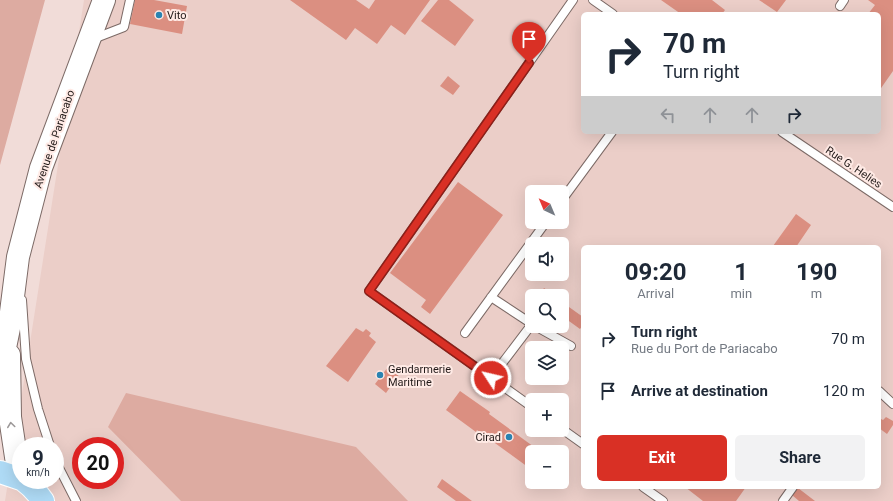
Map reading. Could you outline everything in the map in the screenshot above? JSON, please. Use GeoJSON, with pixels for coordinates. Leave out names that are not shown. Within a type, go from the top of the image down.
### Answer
{"type":"FeatureCollection","features":[{"type":"Feature","properties":{"kind":"main road","name":"Avenue de Pariacabo"},"geometry":{"type":"LineString","coordinates":[[0,372],[9,328],[18,257],[41,168],[104,0]]}},
{"type":"Feature","properties":{"kind":"main road","name":"Avenue de Pariacabo"},"geometry":{"type":"LineString","coordinates":[[9,328],[10,417],[12,437]]}},
{"type":"Feature","properties":{"kind":"main road"},"geometry":{"type":"LineString","coordinates":[[32,489],[38,493],[43,501]]}},
{"type":"Feature","properties":{"kind":"lane"},"geometry":{"type":"LineString","coordinates":[[90,40],[124,27],[130,0]]}},
{"type":"Feature","properties":{"kind":"lane"},"geometry":{"type":"LineString","coordinates":[[525,402],[369,291],[573,0]]}},
{"type":"Feature","properties":{"kind":"lane"},"geometry":{"type":"LineString","coordinates":[[593,0],[610,12]]}},
{"type":"Feature","properties":{"kind":"lane"},"geometry":{"type":"LineString","coordinates":[[569,190],[611,134]]}},
{"type":"Feature","properties":{"kind":"lane","name":"Rue G. Helies"},"geometry":{"type":"LineString","coordinates":[[785,134],[893,207]]}},
{"type":"Feature","properties":{"kind":"lane"},"geometry":{"type":"LineString","coordinates":[[465,333],[541,229]]}},
{"type":"Feature","properties":{"kind":"lane"},"geometry":{"type":"LineString","coordinates":[[18,257],[26,359],[38,409],[47,437]]}},
{"type":"Feature","properties":{"kind":"lane"},"geometry":{"type":"LineString","coordinates":[[491,297],[525,319]]}},
{"type":"Feature","properties":{"kind":"lane"},"geometry":{"type":"LineString","coordinates":[[491,378],[525,333]]}},
{"type":"Feature","properties":{"kind":"lane"},"geometry":{"type":"LineString","coordinates":[[548,333],[571,346]]}},
{"type":"Feature","properties":{"kind":"lane"},"geometry":{"type":"LineString","coordinates":[[881,393],[893,404]]}},
{"type":"Feature","properties":{"kind":"lane"},"geometry":{"type":"LineString","coordinates":[[569,434],[581,443]]}},
{"type":"Feature","properties":{"kind":"lane"},"geometry":{"type":"LineString","coordinates":[[64,478],[76,501]]}},
{"type":"Feature","properties":{"kind":"lane"},"geometry":{"type":"LineString","coordinates":[[646,489],[662,501]]}},
{"type":"Feature","properties":{"kind":"lane"},"geometry":{"type":"LineString","coordinates":[[783,501],[792,489]]}},
{"type":"Feature","properties":{"kind":"shaded area"},"geometry":{"type":"Polygon","coordinates":[[[0,0],[45,0],[0,165],[0,0]]]}},
{"type":"Feature","properties":{"kind":"shaded area"},"geometry":{"type":"Polygon","coordinates":[[[84,0],[893,0],[893,501],[5,501],[12,457],[12,489],[64,489],[64,437],[15,437],[84,0]]]}},
{"type":"Feature","properties":{"kind":"shaded area"},"geometry":{"type":"Polygon","coordinates":[[[126,393],[356,447],[408,501],[181,501],[124,443],[124,437],[118,437],[108,427],[126,393]]]}},
{"type":"Feature","properties":{"kind":"building","name":"Vito"},"geometry":{"type":"Polygon","coordinates":[[[135,0],[154,0],[187,6],[182,34],[130,24],[135,0]]]}},
{"type":"Feature","properties":{"kind":"building"},"geometry":{"type":"Polygon","coordinates":[[[290,0],[356,0],[369,9],[375,0],[430,0],[405,35],[391,25],[377,44],[355,28],[346,40],[290,0]]]}},
{"type":"Feature","properties":{"kind":"building"},"geometry":{"type":"Polygon","coordinates":[[[438,0],[449,0],[474,20],[455,46],[421,21],[438,0]]]}},
{"type":"Feature","properties":{"kind":"building"},"geometry":{"type":"Polygon","coordinates":[[[661,0],[712,0],[725,10],[724,12],[678,12],[661,0]]]}},
{"type":"Feature","properties":{"kind":"building"},"geometry":{"type":"Polygon","coordinates":[[[759,0],[786,0],[777,12],[759,0]]]}},
{"type":"Feature","properties":{"kind":"building"},"geometry":{"type":"Polygon","coordinates":[[[868,0],[893,0],[893,71],[881,88],[881,12],[870,12],[875,5],[868,0]]]}},
{"type":"Feature","properties":{"kind":"building"},"geometry":{"type":"Polygon","coordinates":[[[448,76],[460,86],[453,95],[440,86],[448,76]]]}},
{"type":"Feature","properties":{"kind":"building"},"geometry":{"type":"Polygon","coordinates":[[[458,182],[503,215],[430,314],[421,307],[426,300],[390,273],[458,182]]]}},
{"type":"Feature","properties":{"kind":"building"},"geometry":{"type":"Polygon","coordinates":[[[796,214],[811,225],[797,245],[774,245],[796,214]]]}},
{"type":"Feature","properties":{"kind":"building"},"geometry":{"type":"Polygon","coordinates":[[[569,307],[581,316],[580,329],[569,321],[569,307]]]}},
{"type":"Feature","properties":{"kind":"building"},"geometry":{"type":"Polygon","coordinates":[[[356,328],[363,332],[366,329],[371,333],[369,336],[376,342],[348,382],[326,366],[356,328]]]}},
{"type":"Feature","properties":{"kind":"building"},"geometry":{"type":"Polygon","coordinates":[[[391,363],[402,370],[386,393],[375,384],[391,363]]]}},
{"type":"Feature","properties":{"kind":"building"},"geometry":{"type":"Polygon","coordinates":[[[460,391],[490,412],[489,414],[531,445],[525,445],[525,465],[477,430],[476,432],[446,410],[460,391]]]}},
{"type":"Feature","properties":{"kind":"building"},"geometry":{"type":"Polygon","coordinates":[[[886,417],[893,421],[893,425],[887,434],[881,430],[881,419],[883,420],[886,417]]]}},
{"type":"Feature","properties":{"kind":"building"},"geometry":{"type":"Polygon","coordinates":[[[442,479],[472,501],[456,501],[437,487],[442,479]]]}},
{"type":"Feature","properties":{"kind":"building"},"geometry":{"type":"Polygon","coordinates":[[[688,489],[745,489],[736,501],[703,501],[688,489]]]}},
{"type":"Feature","properties":{"kind":"building"},"geometry":{"type":"Polygon","coordinates":[[[797,489],[799,489],[815,501],[799,501],[792,495],[797,489]]]}},
{"type":"Feature","properties":{"kind":"place","name":"Vito"},"geometry":{"type":"Point","coordinates":[159,15]}},
{"type":"Feature","properties":{"kind":"place","name":"Gendarmerie Maritime"},"geometry":{"type":"Point","coordinates":[380,375]}},
{"type":"Feature","properties":{"kind":"place","name":"Cirad"},"geometry":{"type":"Point","coordinates":[509,437]}},
{"type":"Feature","properties":{"kind":"route"},"geometry":{"type":"LineString","coordinates":[[491,378],[369,291],[529,63]]}}]}
